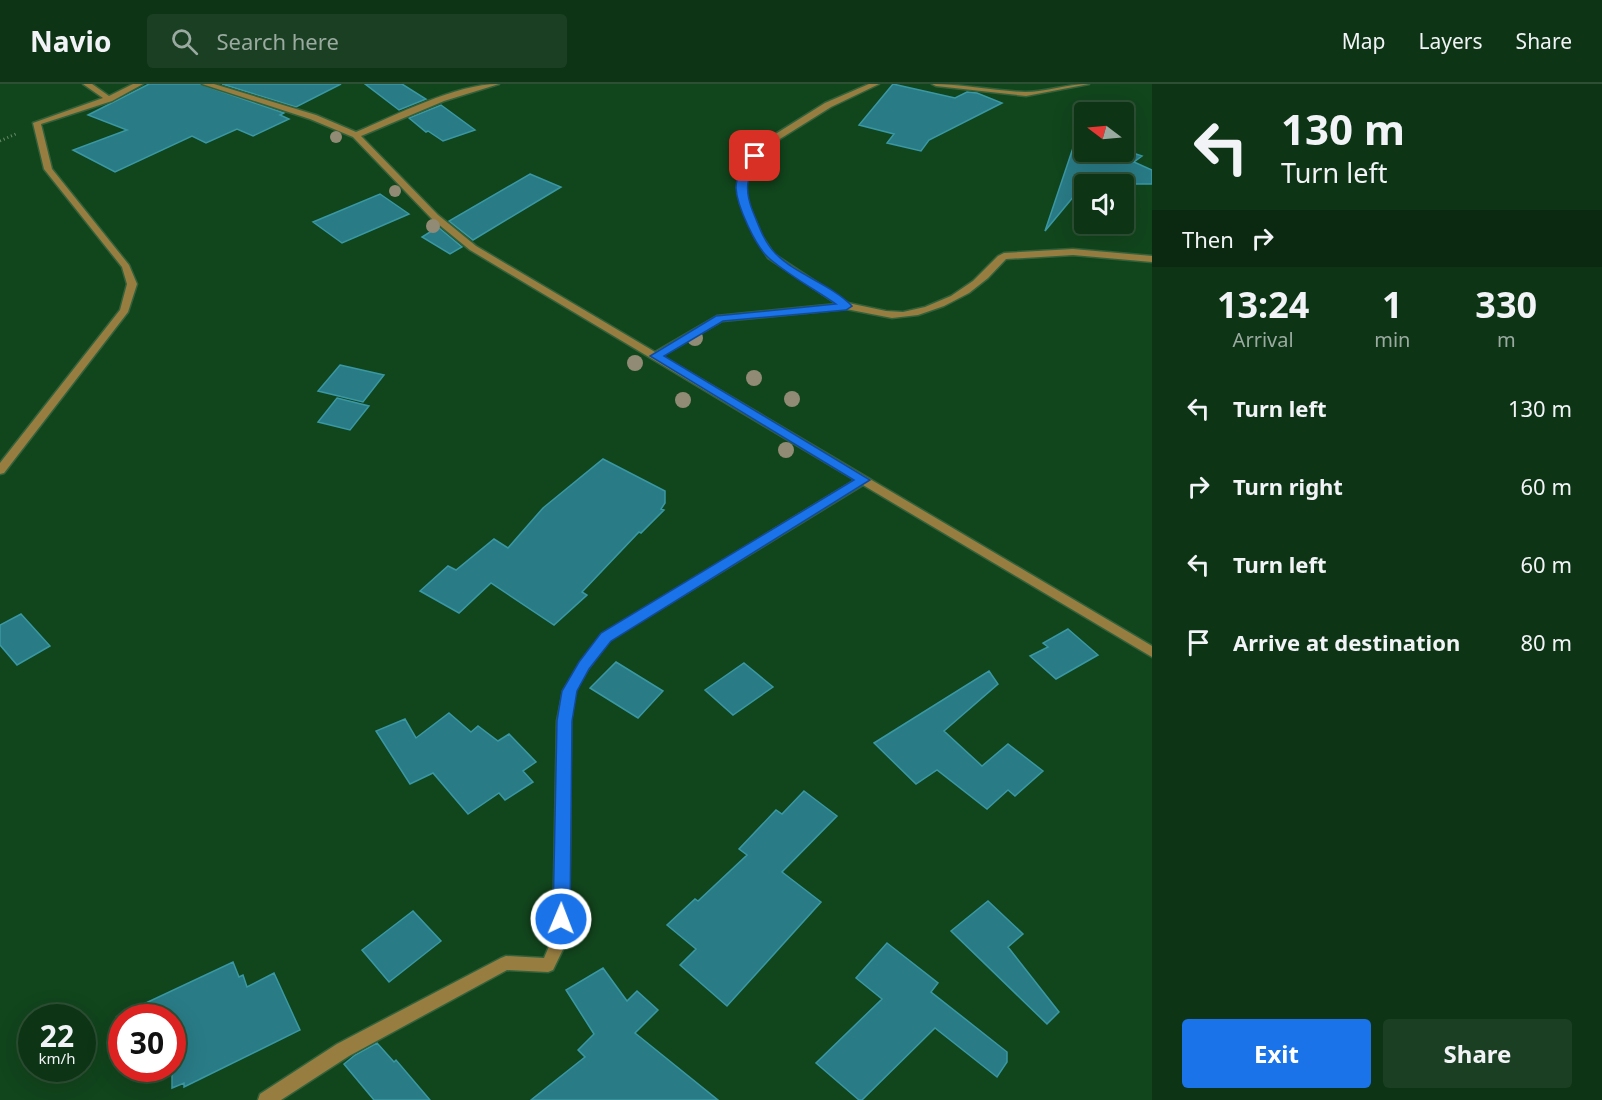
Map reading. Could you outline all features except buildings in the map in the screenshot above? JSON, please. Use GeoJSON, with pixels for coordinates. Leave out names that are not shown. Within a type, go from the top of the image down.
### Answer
{"type":"FeatureCollection","features":[{"type":"Feature","properties":{"kind":"street"},"geometry":{"type":"LineString","coordinates":[[87,84],[109,99]]}},
{"type":"Feature","properties":{"kind":"street"},"geometry":{"type":"LineString","coordinates":[[0,470],[125,310],[132,284],[126,267],[48,169],[37,123],[109,99],[139,84]]}},
{"type":"Feature","properties":{"kind":"street"},"geometry":{"type":"LineString","coordinates":[[206,84],[313,117],[356,135],[435,217],[473,248],[1152,652]]}},
{"type":"Feature","properties":{"kind":"street"},"geometry":{"type":"LineString","coordinates":[[356,135],[441,99],[495,84]]}},
{"type":"Feature","properties":{"kind":"street"},"geometry":{"type":"LineString","coordinates":[[846,306],[771,256],[758,236],[744,203],[741,187],[746,168],[764,145],[828,105],[874,84]]}},
{"type":"Feature","properties":{"kind":"street"},"geometry":{"type":"LineString","coordinates":[[936,84],[1026,94],[1085,84]]}},
{"type":"Feature","properties":{"kind":"street"},"geometry":{"type":"LineString","coordinates":[[656,356],[720,318],[846,306],[864,307],[892,315],[914,314],[954,297],[985,276],[1004,256],[1073,252],[1152,259]]}},
{"type":"Feature","properties":{"kind":"street"},"geometry":{"type":"LineString","coordinates":[[266,1100],[343,1050],[506,963],[548,965],[561,937],[564,721],[570,691],[584,666],[606,637],[863,480]]}},
{"type":"Feature","properties":{"kind":"route"},"geometry":{"type":"LineString","coordinates":[[561,919],[564,721],[570,691],[584,666],[606,637],[863,480],[656,356],[720,318],[846,306],[771,256],[758,236],[744,203],[741,187],[746,168],[755,156]]}}]}
